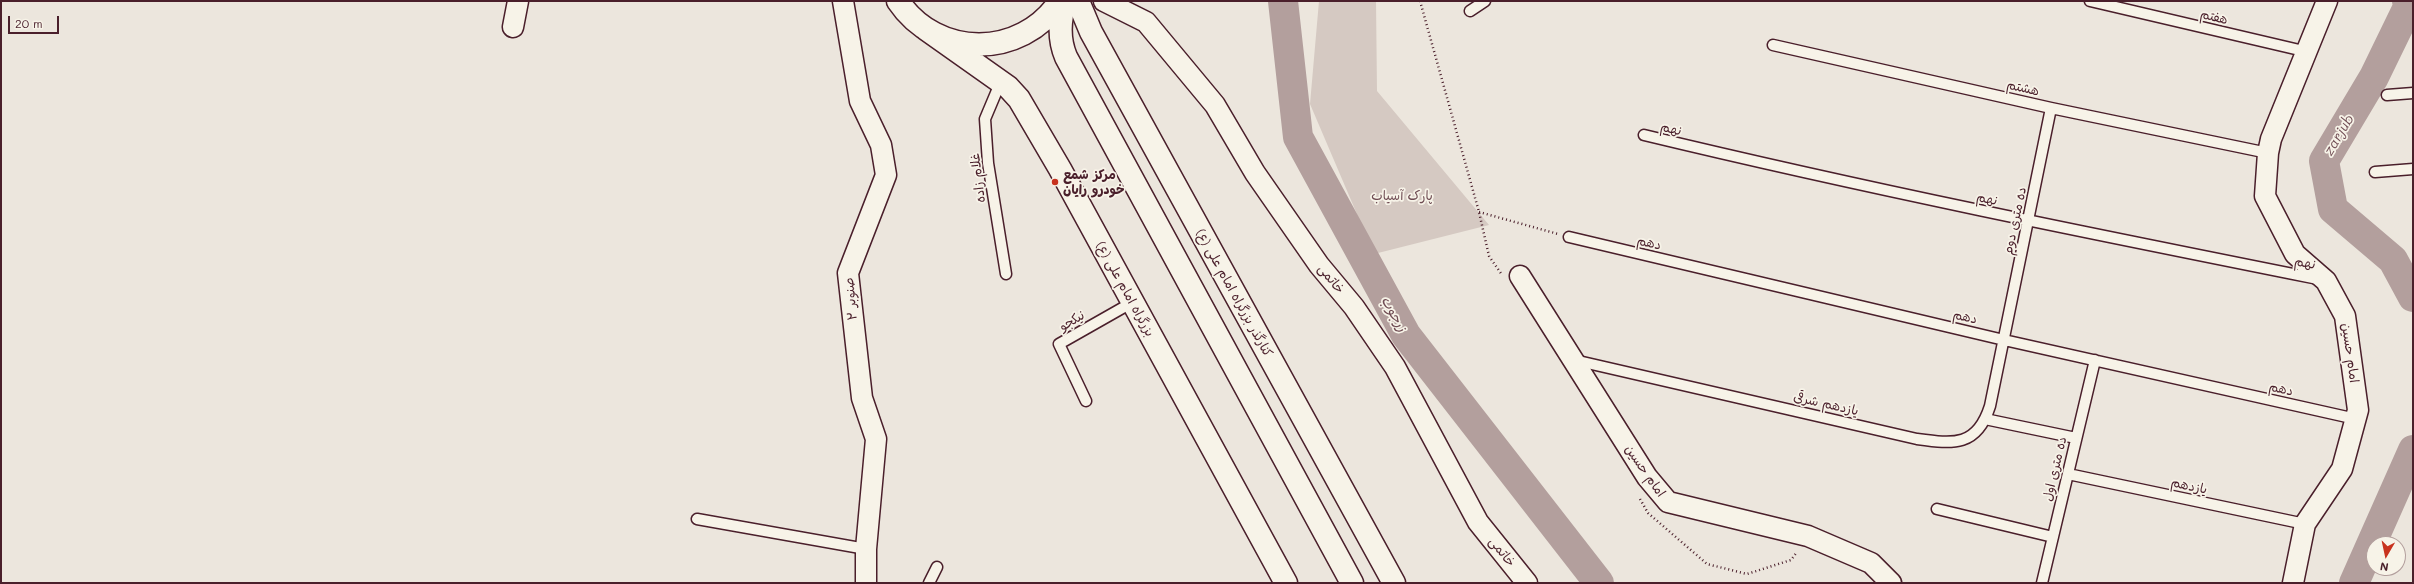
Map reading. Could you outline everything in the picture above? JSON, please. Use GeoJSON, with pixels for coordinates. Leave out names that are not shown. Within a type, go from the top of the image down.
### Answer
{"type":"FeatureCollection","features":[{"type":"Feature","properties":{"kind":"main road"},"geometry":{"type":"LineString","coordinates":[[898,1],[911,18],[942,38],[960,43],[978,45],[996,44],[1018,37],[1034,28],[1048,16],[1060,1]]}},
{"type":"Feature","properties":{"kind":"main road"},"geometry":{"type":"LineString","coordinates":[[1065,1],[1061,16],[1060,35],[1066,57],[1352,583]]}},
{"type":"Feature","properties":{"kind":"main road","name":"کنارگذر بزرگراه امام علی (ع)"},"geometry":{"type":"LineString","coordinates":[[1078,1],[1091,32],[1394,583]]}},
{"type":"Feature","properties":{"kind":"main road","name":"بزرگراه امام علی (ع)"},"geometry":{"type":"LineString","coordinates":[[926,29],[1001,81],[1013,91],[1021,103],[1133,302],[1286,583]]}},
{"type":"Feature","properties":{"kind":"street"},"geometry":{"type":"LineString","coordinates":[[513,27],[518,1]]}},
{"type":"Feature","properties":{"kind":"street","name":"صنوبر ۲"},"geometry":{"type":"LineString","coordinates":[[843,1],[860,101],[881,145],[886,175],[848,273],[862,398],[876,439],[866,549],[866,583]]}},
{"type":"Feature","properties":{"kind":"street","name":"خاتمی"},"geometry":{"type":"LineString","coordinates":[[1104,1],[1146,22],[1215,105],[1255,173],[1319,265],[1354,307],[1395,366],[1478,522],[1527,583]]}},
{"type":"Feature","properties":{"kind":"street","name":"امام حسین"},"geometry":{"type":"LineString","coordinates":[[2293,583],[2305,524],[2342,469],[2358,410],[2345,316],[2326,281],[2295,254],[2265,196],[2268,153],[2327,1]]}},
{"type":"Feature","properties":{"kind":"street","name":"امام حسین"},"geometry":{"type":"LineString","coordinates":[[1520,276],[1648,477],[1668,502],[1808,536],[1871,563],[1891,583]]}},
{"type":"Feature","properties":{"kind":"lane"},"geometry":{"type":"LineString","coordinates":[[1470,11],[1485,1]]}},
{"type":"Feature","properties":{"kind":"lane","name":"هفتم"},"geometry":{"type":"LineString","coordinates":[[2090,1],[2308,52]]}},
{"type":"Feature","properties":{"kind":"lane","name":"هشتم"},"geometry":{"type":"LineString","coordinates":[[1773,45],[2051,108],[2268,153]]}},
{"type":"Feature","properties":{"kind":"lane","name":"غلام زاده"},"geometry":{"type":"LineString","coordinates":[[1001,81],[985,119],[988,163],[1006,274]]}},
{"type":"Feature","properties":{"kind":"lane"},"geometry":{"type":"LineString","coordinates":[[2387,95],[2413,93]]}},
{"type":"Feature","properties":{"kind":"lane","name":"ده متری دوم"},"geometry":{"type":"LineString","coordinates":[[2004,340],[2051,108]]}},
{"type":"Feature","properties":{"kind":"lane","name":"نهم"},"geometry":{"type":"LineString","coordinates":[[1644,136],[2029,221],[2326,281]]}},
{"type":"Feature","properties":{"kind":"lane"},"geometry":{"type":"LineString","coordinates":[[2375,172],[2413,168]]}},
{"type":"Feature","properties":{"kind":"lane","name":"دهم"},"geometry":{"type":"LineString","coordinates":[[1569,237],[2004,340],[2356,419]]}},
{"type":"Feature","properties":{"kind":"lane","name":"نیکجو"},"geometry":{"type":"LineString","coordinates":[[1086,401],[1059,344],[1133,302]]}},
{"type":"Feature","properties":{"kind":"lane","name":"یازدهم شرقی"},"geometry":{"type":"LineString","coordinates":[[1574,360],[1937,442],[1950,443],[1974,435],[1986,419],[2004,340]]}},
{"type":"Feature","properties":{"kind":"lane","name":"ده متری اول"},"geometry":{"type":"LineString","coordinates":[[2042,583],[2094,360]]}},
{"type":"Feature","properties":{"kind":"lane"},"geometry":{"type":"LineString","coordinates":[[1986,419],[2076,438]]}},
{"type":"Feature","properties":{"kind":"lane","name":"یازدهم"},"geometry":{"type":"LineString","coordinates":[[2068,474],[2305,524]]}},
{"type":"Feature","properties":{"kind":"lane"},"geometry":{"type":"LineString","coordinates":[[1937,509],[2053,537]]}},
{"type":"Feature","properties":{"kind":"lane"},"geometry":{"type":"LineString","coordinates":[[697,519],[866,549]]}},
{"type":"Feature","properties":{"kind":"lane"},"geometry":{"type":"LineString","coordinates":[[929,583],[937,567]]}},
{"type":"Feature","properties":{"kind":"path"},"geometry":{"type":"LineString","coordinates":[[1479,212],[1569,237]]}},
{"type":"Feature","properties":{"kind":"green space","name":"پارک آسیاب"},"geometry":{"type":"Polygon","coordinates":[[[1319,1],[1376,1],[1377,91],[1489,225],[1374,254],[1310,104],[1319,1]]]}},
{"type":"Feature","properties":{"kind":"waterway","name":"زرجوب"},"geometry":{"type":"LineString","coordinates":[[1283,1],[1298,137],[1406,335],[1599,583]]}},
{"type":"Feature","properties":{"kind":"waterway","name":"zarjub"},"geometry":{"type":"LineString","coordinates":[[2407,1],[2409,5],[2374,77],[2324,161],[2333,209],[2393,260],[2413,297]]}},
{"type":"Feature","properties":{"kind":"waterway","name":"zarjub"},"geometry":{"type":"LineString","coordinates":[[2354,583],[2413,450]]}},
{"type":"Feature","properties":{"kind":"place","name":"مرکز شمع خودرو رایان"},"geometry":{"type":"Point","coordinates":[1055,182]}}]}
